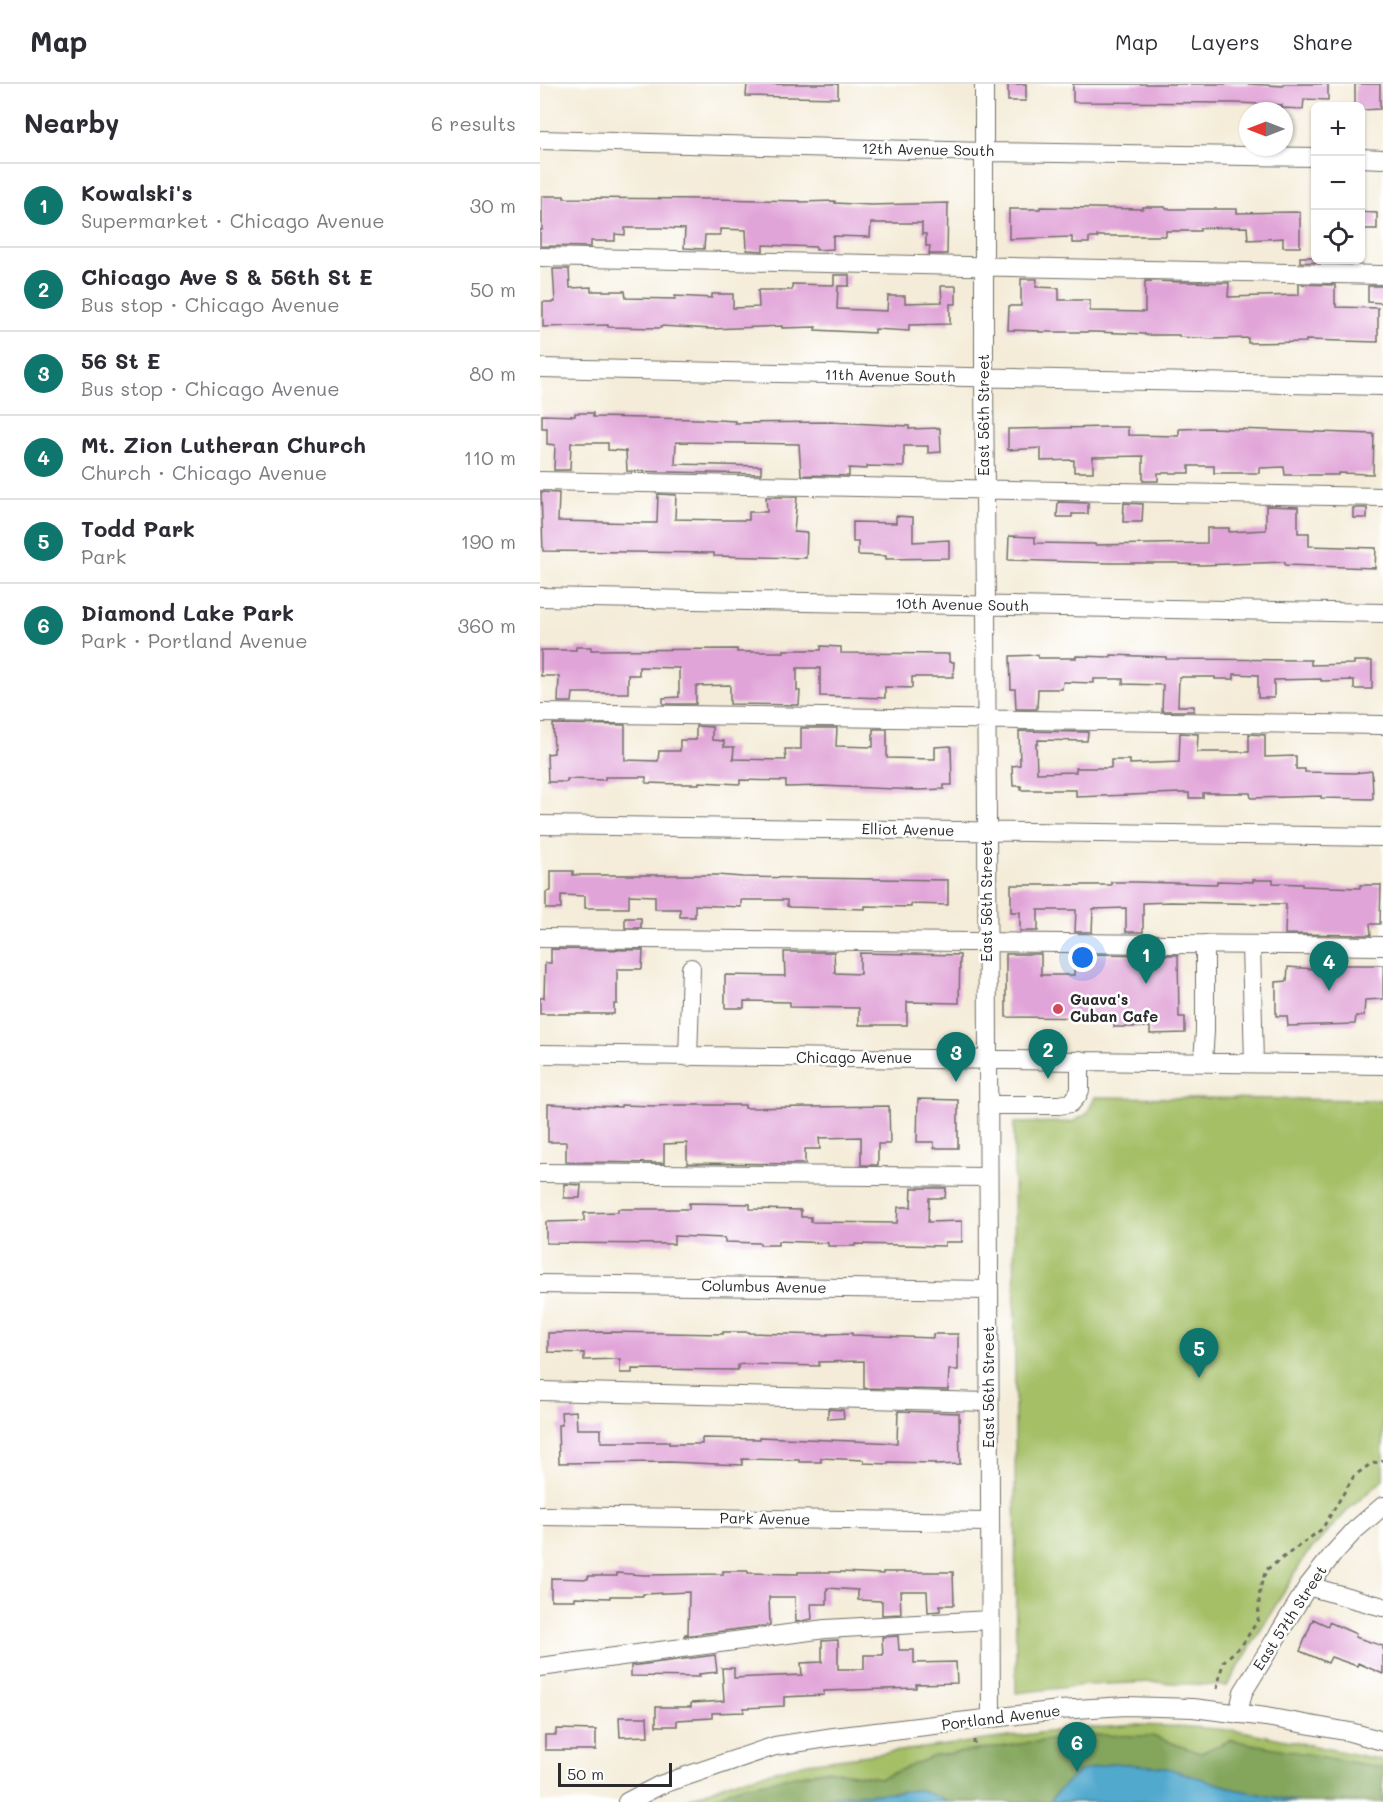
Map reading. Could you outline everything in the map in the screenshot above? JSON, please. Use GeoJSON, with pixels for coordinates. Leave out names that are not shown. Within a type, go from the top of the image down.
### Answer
{"type":"FeatureCollection","features":[{"type":"Feature","properties":{"kind":"street","name":"East 56th Street"},"geometry":{"type":"LineString","coordinates":[[984,84],[991,1719]]}},
{"type":"Feature","properties":{"kind":"street","name":"12th Avenue South"},"geometry":{"type":"LineString","coordinates":[[540,140],[985,152],[1311,157]]}},
{"type":"Feature","properties":{"kind":"street"},"geometry":{"type":"LineString","coordinates":[[1365,158],[1383,159]]}},
{"type":"Feature","properties":{"kind":"street"},"geometry":{"type":"LineString","coordinates":[[540,257],[1383,275]]}},
{"type":"Feature","properties":{"kind":"street","name":"11th Avenue South"},"geometry":{"type":"LineString","coordinates":[[540,368],[1383,386]]}},
{"type":"Feature","properties":{"kind":"street"},"geometry":{"type":"LineString","coordinates":[[540,481],[1383,497]]}},
{"type":"Feature","properties":{"kind":"street","name":"10th Avenue South"},"geometry":{"type":"LineString","coordinates":[[540,597],[1383,613]]}},
{"type":"Feature","properties":{"kind":"street"},"geometry":{"type":"LineString","coordinates":[[540,713],[1383,725]]}},
{"type":"Feature","properties":{"kind":"street","name":"Elliot Avenue"},"geometry":{"type":"LineString","coordinates":[[540,825],[1383,837]]}},
{"type":"Feature","properties":{"kind":"street"},"geometry":{"type":"LineString","coordinates":[[540,938],[1383,946]]}},
{"type":"Feature","properties":{"kind":"street"},"geometry":{"type":"LineString","coordinates":[[1203,1062],[1205,944]]}},
{"type":"Feature","properties":{"kind":"street"},"geometry":{"type":"LineString","coordinates":[[1251,945],[1254,1063]]}},
{"type":"Feature","properties":{"kind":"street"},"geometry":{"type":"LineString","coordinates":[[688,1057],[691,968]]}},
{"type":"Feature","properties":{"kind":"street","name":"Chicago Avenue"},"geometry":{"type":"LineString","coordinates":[[540,1054],[1383,1065]]}},
{"type":"Feature","properties":{"kind":"street"},"geometry":{"type":"LineString","coordinates":[[988,1104],[1059,1105],[1071,1102],[1080,1089],[1080,1060]]}},
{"type":"Feature","properties":{"kind":"street"},"geometry":{"type":"LineString","coordinates":[[540,1173],[988,1178]]}},
{"type":"Feature","properties":{"kind":"street","name":"Columbus Avenue"},"geometry":{"type":"LineString","coordinates":[[540,1284],[988,1290]]}},
{"type":"Feature","properties":{"kind":"street"},"geometry":{"type":"LineString","coordinates":[[540,1391],[989,1402]]}},
{"type":"Feature","properties":{"kind":"street","name":"East 57th Street"},"geometry":{"type":"LineString","coordinates":[[1238,1714],[1243,1692],[1308,1586],[1355,1530],[1383,1506]]}},
{"type":"Feature","properties":{"kind":"street","name":"Park Avenue"},"geometry":{"type":"LineString","coordinates":[[540,1516],[990,1521]]}},
{"type":"Feature","properties":{"kind":"street"},"geometry":{"type":"LineString","coordinates":[[1308,1586],[1383,1607]]}},
{"type":"Feature","properties":{"kind":"street"},"geometry":{"type":"LineString","coordinates":[[540,1667],[825,1629],[990,1620]]}},
{"type":"Feature","properties":{"kind":"street","name":"Portland Avenue"},"geometry":{"type":"LineString","coordinates":[[627,1802],[660,1785],[775,1746],[1059,1710],[1126,1706],[1193,1708],[1266,1717],[1350,1732],[1383,1741]]}},
{"type":"Feature","properties":{"kind":"path"},"geometry":{"type":"LineString","coordinates":[[1217,1689],[1223,1662],[1242,1644],[1258,1620],[1260,1588],[1266,1570],[1322,1529],[1354,1476],[1369,1465],[1383,1460]]}},
{"type":"Feature","properties":{"kind":"green space"},"geometry":{"type":"Polygon","coordinates":[[[1095,1097],[1383,1100],[1383,1480],[1350,1508],[1306,1555],[1227,1686],[1152,1682],[1087,1685],[1016,1693],[1014,1123],[1072,1122],[1087,1114],[1095,1097]]]}},
{"type":"Feature","properties":{"kind":"green space"},"geometry":{"type":"Polygon","coordinates":[[[1137,1725],[1242,1731],[1383,1760],[1383,1802],[681,1802],[733,1781],[807,1763],[1063,1730],[1137,1725]]]}},
{"type":"Feature","properties":{"kind":"green space"},"geometry":{"type":"Polygon","coordinates":[[[1086,1735],[1152,1736],[1200,1753],[1231,1740],[1383,1768],[1383,1802],[1298,1802],[1239,1790],[1058,1791],[1050,1802],[949,1802],[920,1790],[837,1796],[807,1802],[705,1802],[738,1787],[827,1770],[881,1778],[934,1756],[1086,1735]]]}},
{"type":"Feature","properties":{"kind":"water"},"geometry":{"type":"Polygon","coordinates":[[[1112,1763],[1164,1767],[1239,1790],[1298,1802],[1050,1802],[1078,1772],[1112,1763]]]}},
{"type":"Feature","properties":{"kind":"water"},"geometry":{"type":"Polygon","coordinates":[[[920,1790],[949,1802],[807,1802],[837,1796],[920,1790]]]}},
{"type":"Feature","properties":{"kind":"building"},"geometry":{"type":"Polygon","coordinates":[[[747,84],[838,84],[838,98],[746,96],[747,84]]]}},
{"type":"Feature","properties":{"kind":"building"},"geometry":{"type":"Polygon","coordinates":[[[1008,84],[1026,84],[1026,101],[1008,101],[1008,84]]]}},
{"type":"Feature","properties":{"kind":"building"},"geometry":{"type":"Polygon","coordinates":[[[1073,84],[1283,86],[1283,84],[1328,84],[1328,100],[1304,99],[1303,109],[1293,109],[1293,102],[1073,102],[1073,84]]]}},
{"type":"Feature","properties":{"kind":"building"},"geometry":{"type":"Polygon","coordinates":[[[1355,84],[1380,84],[1380,109],[1365,110],[1365,102],[1355,102],[1355,84]]]}},
{"type":"Feature","properties":{"kind":"building"},"geometry":{"type":"Polygon","coordinates":[[[542,196],[835,201],[835,203],[871,205],[948,203],[947,254],[929,254],[930,246],[926,246],[926,234],[922,234],[922,223],[871,223],[870,237],[833,236],[833,249],[816,250],[816,247],[763,245],[763,251],[747,250],[746,230],[720,229],[720,235],[705,235],[704,249],[684,248],[685,229],[660,228],[625,228],[625,235],[615,234],[615,241],[591,241],[591,247],[540,246],[542,196]]]}},
{"type":"Feature","properties":{"kind":"building"},"geometry":{"type":"Polygon","coordinates":[[[1040,207],[1143,209],[1143,207],[1165,207],[1166,209],[1237,209],[1237,213],[1300,212],[1300,247],[1283,247],[1283,238],[1248,240],[1247,227],[1166,231],[1166,236],[1097,236],[1097,238],[1089,238],[1089,243],[1072,243],[1072,237],[1009,239],[1009,209],[1040,209],[1040,207]]]}},
{"type":"Feature","properties":{"kind":"building"},"geometry":{"type":"Polygon","coordinates":[[[1365,212],[1377,213],[1377,229],[1365,229],[1365,212]]]}},
{"type":"Feature","properties":{"kind":"building"},"geometry":{"type":"Polygon","coordinates":[[[1300,257],[1311,257],[1311,262],[1300,262],[1300,257]]]}},
{"type":"Feature","properties":{"kind":"building"},"geometry":{"type":"Polygon","coordinates":[[[553,269],[569,269],[570,288],[591,287],[591,291],[625,291],[626,298],[675,299],[675,296],[712,298],[712,294],[733,294],[733,308],[759,307],[758,290],[792,290],[792,284],[834,285],[834,275],[849,275],[849,286],[838,286],[837,309],[887,311],[888,296],[905,296],[905,303],[942,302],[941,286],[956,286],[956,304],[950,304],[950,324],[909,325],[909,331],[875,329],[875,333],[815,330],[816,327],[782,328],[782,326],[712,329],[661,326],[661,328],[608,327],[608,325],[543,327],[543,302],[555,302],[553,269]]]}},
{"type":"Feature","properties":{"kind":"building"},"geometry":{"type":"Polygon","coordinates":[[[1021,279],[1037,279],[1036,287],[1059,288],[1059,300],[1090,300],[1090,311],[1145,312],[1145,281],[1229,283],[1228,297],[1299,295],[1299,284],[1335,285],[1336,307],[1378,308],[1378,342],[1306,340],[1306,342],[1248,343],[1248,338],[1214,339],[1179,337],[1179,335],[1008,330],[1009,306],[1021,306],[1021,279]]]}},
{"type":"Feature","properties":{"kind":"building"},"geometry":{"type":"Polygon","coordinates":[[[1368,286],[1383,286],[1383,303],[1368,302],[1368,286]]]}},
{"type":"Feature","properties":{"kind":"building"},"geometry":{"type":"Polygon","coordinates":[[[575,413],[593,413],[593,417],[699,419],[735,421],[735,423],[831,422],[909,426],[909,429],[940,428],[941,452],[928,453],[928,446],[904,446],[904,467],[849,468],[849,476],[801,475],[799,444],[676,442],[675,464],[761,466],[761,474],[627,471],[626,451],[608,450],[608,443],[571,443],[570,470],[554,470],[555,445],[547,444],[547,428],[542,428],[542,415],[575,416],[575,413]]]}},
{"type":"Feature","properties":{"kind":"building"},"geometry":{"type":"Polygon","coordinates":[[[1128,427],[1128,435],[1179,436],[1179,429],[1210,428],[1374,434],[1373,474],[1285,475],[1284,467],[1259,468],[1259,473],[1214,473],[1214,466],[1189,466],[1189,473],[1158,473],[1158,481],[1143,481],[1143,456],[1093,457],[1093,472],[1074,472],[1074,460],[1041,461],[1041,448],[1008,450],[1008,429],[1128,427]]]}},
{"type":"Feature","properties":{"kind":"building"},"geometry":{"type":"Polygon","coordinates":[[[541,492],[559,493],[558,521],[644,523],[657,523],[658,494],[676,495],[675,519],[749,520],[749,512],[767,512],[766,497],[797,497],[794,532],[807,533],[806,558],[714,556],[714,553],[543,551],[541,492]]]}},
{"type":"Feature","properties":{"kind":"building"},"geometry":{"type":"Polygon","coordinates":[[[1058,502],[1088,503],[1088,514],[1057,517],[1058,502]]]}},
{"type":"Feature","properties":{"kind":"building"},"geometry":{"type":"Polygon","coordinates":[[[1124,503],[1143,504],[1142,522],[1123,522],[1124,503]]]}},
{"type":"Feature","properties":{"kind":"building"},"geometry":{"type":"Polygon","coordinates":[[[1266,506],[1298,507],[1298,533],[1309,533],[1309,546],[1376,548],[1375,568],[1285,565],[1285,562],[1201,565],[1008,560],[1009,536],[1035,537],[1035,543],[1095,545],[1207,543],[1207,528],[1229,528],[1229,532],[1266,530],[1266,506]]]}},
{"type":"Feature","properties":{"kind":"building"},"geometry":{"type":"Polygon","coordinates":[[[1353,508],[1367,508],[1367,518],[1353,518],[1353,508]]]}},
{"type":"Feature","properties":{"kind":"building"},"geometry":{"type":"Polygon","coordinates":[[[896,516],[913,517],[913,542],[949,540],[949,558],[886,559],[886,556],[858,555],[858,542],[853,542],[853,522],[896,523],[896,516]]]}},
{"type":"Feature","properties":{"kind":"building"},"geometry":{"type":"Polygon","coordinates":[[[821,646],[841,647],[841,653],[949,654],[949,662],[954,662],[953,677],[912,677],[912,688],[885,687],[885,698],[820,696],[820,668],[797,668],[799,705],[730,704],[730,685],[696,686],[696,704],[663,704],[663,698],[679,697],[679,668],[639,667],[639,675],[628,675],[628,693],[573,693],[572,702],[558,702],[559,676],[541,676],[541,650],[576,650],[576,647],[591,647],[591,650],[737,649],[737,652],[784,652],[784,650],[821,650],[821,646]]]}},
{"type":"Feature","properties":{"kind":"building"},"geometry":{"type":"Polygon","coordinates":[[[1038,655],[1038,658],[1111,657],[1111,655],[1166,657],[1166,659],[1311,660],[1311,665],[1354,664],[1354,661],[1372,661],[1372,689],[1354,689],[1354,680],[1274,680],[1274,698],[1258,698],[1258,675],[1234,674],[1234,679],[1179,677],[1178,706],[1194,706],[1194,711],[1162,711],[1163,685],[1123,684],[1123,679],[1094,679],[1094,683],[1063,682],[1062,689],[1038,689],[1037,709],[1016,709],[1015,689],[1011,689],[1010,656],[1038,655]]]}},
{"type":"Feature","properties":{"kind":"building"},"geometry":{"type":"Polygon","coordinates":[[[553,724],[625,725],[625,760],[658,761],[659,751],[680,751],[680,740],[696,740],[696,726],[712,727],[712,740],[724,741],[724,747],[734,747],[733,759],[786,760],[785,749],[801,749],[801,728],[837,728],[836,746],[873,747],[873,729],[887,729],[887,758],[935,759],[935,747],[951,746],[952,785],[944,785],[944,789],[919,790],[822,786],[786,787],[786,781],[740,780],[740,784],[646,783],[646,777],[605,777],[605,780],[567,779],[567,782],[548,782],[547,754],[554,753],[553,724]]]}},
{"type":"Feature","properties":{"kind":"building"},"geometry":{"type":"Polygon","coordinates":[[[1019,731],[1088,732],[1087,741],[1038,740],[1036,744],[1037,773],[1076,772],[1076,768],[1111,768],[1111,760],[1130,760],[1130,764],[1179,762],[1180,733],[1198,734],[1197,752],[1249,752],[1249,734],[1265,735],[1265,757],[1296,756],[1296,769],[1305,769],[1305,772],[1372,771],[1373,799],[1321,798],[1321,796],[1251,798],[1250,793],[1203,793],[1203,798],[1189,798],[1189,793],[1076,797],[1076,790],[1021,790],[1021,786],[1013,786],[1012,766],[1020,765],[1019,731]]]}},
{"type":"Feature","properties":{"kind":"building"},"geometry":{"type":"Polygon","coordinates":[[[551,871],[573,871],[573,875],[717,875],[948,880],[948,905],[865,906],[865,909],[790,907],[787,906],[787,900],[741,900],[741,907],[695,905],[695,917],[680,917],[680,909],[655,909],[655,896],[629,895],[629,908],[585,908],[585,896],[561,895],[561,909],[546,909],[546,892],[551,891],[551,871]]]}},
{"type":"Feature","properties":{"kind":"building"},"geometry":{"type":"Polygon","coordinates":[[[1253,880],[1273,880],[1273,883],[1302,884],[1302,886],[1360,888],[1360,885],[1381,885],[1380,924],[1370,924],[1371,935],[1285,934],[1286,904],[1170,902],[1143,903],[1143,932],[1126,932],[1126,908],[1093,909],[1092,932],[1075,932],[1076,910],[1038,910],[1038,931],[1020,931],[1020,912],[1011,912],[1011,885],[1111,885],[1111,882],[1217,884],[1217,881],[1253,882],[1253,880]]]}},
{"type":"Feature","properties":{"kind":"building"},"geometry":{"type":"Polygon","coordinates":[[[625,918],[641,918],[641,928],[625,928],[625,918]]]}},
{"type":"Feature","properties":{"kind":"building"},"geometry":{"type":"Polygon","coordinates":[[[551,949],[643,950],[642,969],[617,969],[617,1004],[614,1004],[614,1014],[540,1014],[540,998],[544,998],[545,963],[551,963],[551,949]]]}},
{"type":"Feature","properties":{"kind":"building"},"geometry":{"type":"Polygon","coordinates":[[[784,952],[834,952],[835,973],[860,974],[860,953],[960,955],[959,1003],[907,1002],[907,1025],[859,1025],[859,1008],[790,1007],[790,1002],[744,1001],[744,1008],[725,1008],[725,975],[785,976],[784,952]]]}},
{"type":"Feature","properties":{"kind":"building"},"geometry":{"type":"Polygon","coordinates":[[[1006,954],[1041,954],[1041,975],[1074,975],[1075,954],[1178,955],[1179,1017],[1185,1017],[1185,1033],[1150,1034],[1150,1027],[1114,1027],[1114,1018],[1006,1017],[1006,954]]]}},
{"type":"Feature","properties":{"kind":"building"},"geometry":{"type":"Polygon","coordinates":[[[1314,965],[1383,965],[1383,999],[1365,1000],[1364,1016],[1356,1016],[1355,1024],[1288,1026],[1287,1016],[1276,1016],[1276,982],[1287,981],[1288,967],[1314,969],[1314,965]]]}},
{"type":"Feature","properties":{"kind":"building"},"geometry":{"type":"Polygon","coordinates":[[[918,1099],[958,1100],[958,1148],[934,1148],[934,1142],[917,1142],[918,1099]]]}},
{"type":"Feature","properties":{"kind":"building"},"geometry":{"type":"Polygon","coordinates":[[[548,1104],[621,1107],[621,1105],[745,1105],[745,1108],[889,1106],[890,1144],[878,1144],[878,1165],[861,1165],[861,1137],[819,1138],[820,1149],[805,1149],[805,1164],[687,1163],[687,1143],[664,1144],[664,1163],[566,1162],[566,1142],[548,1142],[548,1104]]]}},
{"type":"Feature","properties":{"kind":"building"},"geometry":{"type":"Polygon","coordinates":[[[564,1184],[581,1185],[580,1198],[564,1198],[564,1184]]]}},
{"type":"Feature","properties":{"kind":"building"},"geometry":{"type":"Polygon","coordinates":[[[912,1188],[946,1188],[945,1198],[929,1198],[928,1222],[962,1221],[962,1242],[945,1242],[945,1246],[855,1244],[855,1246],[828,1246],[828,1243],[778,1241],[778,1245],[760,1245],[760,1243],[725,1242],[725,1238],[674,1236],[674,1244],[546,1243],[546,1222],[584,1221],[584,1213],[618,1212],[618,1209],[689,1209],[689,1203],[750,1204],[750,1209],[801,1210],[801,1217],[811,1217],[811,1222],[897,1223],[898,1207],[911,1207],[912,1188]]]}},
{"type":"Feature","properties":{"kind":"building"},"geometry":{"type":"Polygon","coordinates":[[[723,1332],[749,1332],[828,1335],[852,1333],[852,1335],[933,1338],[933,1334],[958,1334],[958,1370],[949,1370],[948,1390],[864,1388],[864,1361],[819,1362],[819,1366],[743,1364],[738,1365],[738,1370],[632,1369],[632,1373],[620,1373],[620,1359],[584,1360],[584,1353],[548,1352],[548,1333],[723,1334],[723,1332]]]}},
{"type":"Feature","properties":{"kind":"building"},"geometry":{"type":"Polygon","coordinates":[[[828,1409],[843,1410],[844,1418],[828,1419],[828,1409]]]}},
{"type":"Feature","properties":{"kind":"building"},"geometry":{"type":"Polygon","coordinates":[[[576,1411],[577,1429],[601,1429],[601,1442],[669,1442],[669,1444],[702,1444],[702,1438],[760,1439],[760,1437],[897,1443],[898,1411],[959,1413],[960,1464],[864,1463],[864,1460],[821,1458],[821,1462],[742,1459],[742,1465],[669,1462],[559,1463],[558,1425],[562,1425],[561,1412],[576,1411]]]}},
{"type":"Feature","properties":{"kind":"building"},"geometry":{"type":"Polygon","coordinates":[[[723,1571],[798,1574],[798,1572],[883,1574],[883,1572],[953,1572],[954,1605],[940,1605],[940,1611],[928,1612],[927,1591],[900,1591],[901,1614],[882,1615],[882,1601],[858,1600],[858,1590],[827,1588],[827,1604],[811,1604],[812,1619],[796,1622],[795,1597],[769,1597],[770,1625],[684,1636],[688,1634],[689,1592],[551,1600],[551,1578],[588,1579],[588,1576],[617,1576],[617,1573],[723,1574],[723,1571]]]}},
{"type":"Feature","properties":{"kind":"building"},"geometry":{"type":"Polygon","coordinates":[[[1313,1619],[1328,1626],[1329,1622],[1356,1634],[1355,1637],[1383,1646],[1383,1674],[1358,1663],[1357,1666],[1331,1657],[1328,1663],[1300,1651],[1313,1619]]]}},
{"type":"Feature","properties":{"kind":"building"},"geometry":{"type":"Polygon","coordinates":[[[898,1636],[899,1650],[914,1650],[914,1663],[956,1662],[957,1683],[916,1684],[916,1688],[824,1691],[824,1695],[784,1697],[784,1706],[744,1708],[744,1712],[712,1713],[712,1718],[677,1720],[677,1726],[656,1726],[656,1707],[691,1707],[691,1703],[724,1701],[722,1668],[734,1668],[734,1678],[802,1675],[801,1663],[822,1662],[822,1641],[838,1640],[838,1669],[864,1669],[864,1655],[883,1655],[882,1637],[898,1636]]]}},
{"type":"Feature","properties":{"kind":"building"},"geometry":{"type":"Polygon","coordinates":[[[715,1655],[717,1672],[699,1674],[700,1677],[631,1676],[631,1666],[715,1655]]]}},
{"type":"Feature","properties":{"kind":"building"},"geometry":{"type":"Polygon","coordinates":[[[619,1717],[647,1717],[648,1736],[620,1737],[619,1717]]]}},
{"type":"Feature","properties":{"kind":"building"},"geometry":{"type":"Polygon","coordinates":[[[556,1729],[596,1730],[596,1750],[545,1750],[545,1735],[556,1735],[556,1729]]]}},
{"type":"Feature","properties":{"kind":"place","name":"Kowalski's"},"geometry":{"type":"Point","coordinates":[1146,984]}},
{"type":"Feature","properties":{"kind":"place","name":"Mt. Zion Lutheran Church"},"geometry":{"type":"Point","coordinates":[1329,991]}},
{"type":"Feature","properties":{"kind":"place","name":"Guava's Cuban Cafe"},"geometry":{"type":"Point","coordinates":[1058,1009]}},
{"type":"Feature","properties":{"kind":"place","name":"Chicago Ave S & 56th St E"},"geometry":{"type":"Point","coordinates":[1048,1079]}},
{"type":"Feature","properties":{"kind":"place","name":"56 St E"},"geometry":{"type":"Point","coordinates":[956,1082]}},
{"type":"Feature","properties":{"kind":"place","name":"Todd Park"},"geometry":{"type":"Point","coordinates":[1199,1378]}},
{"type":"Feature","properties":{"kind":"place","name":"Diamond Lake Park"},"geometry":{"type":"Point","coordinates":[1077,1772]}}]}
